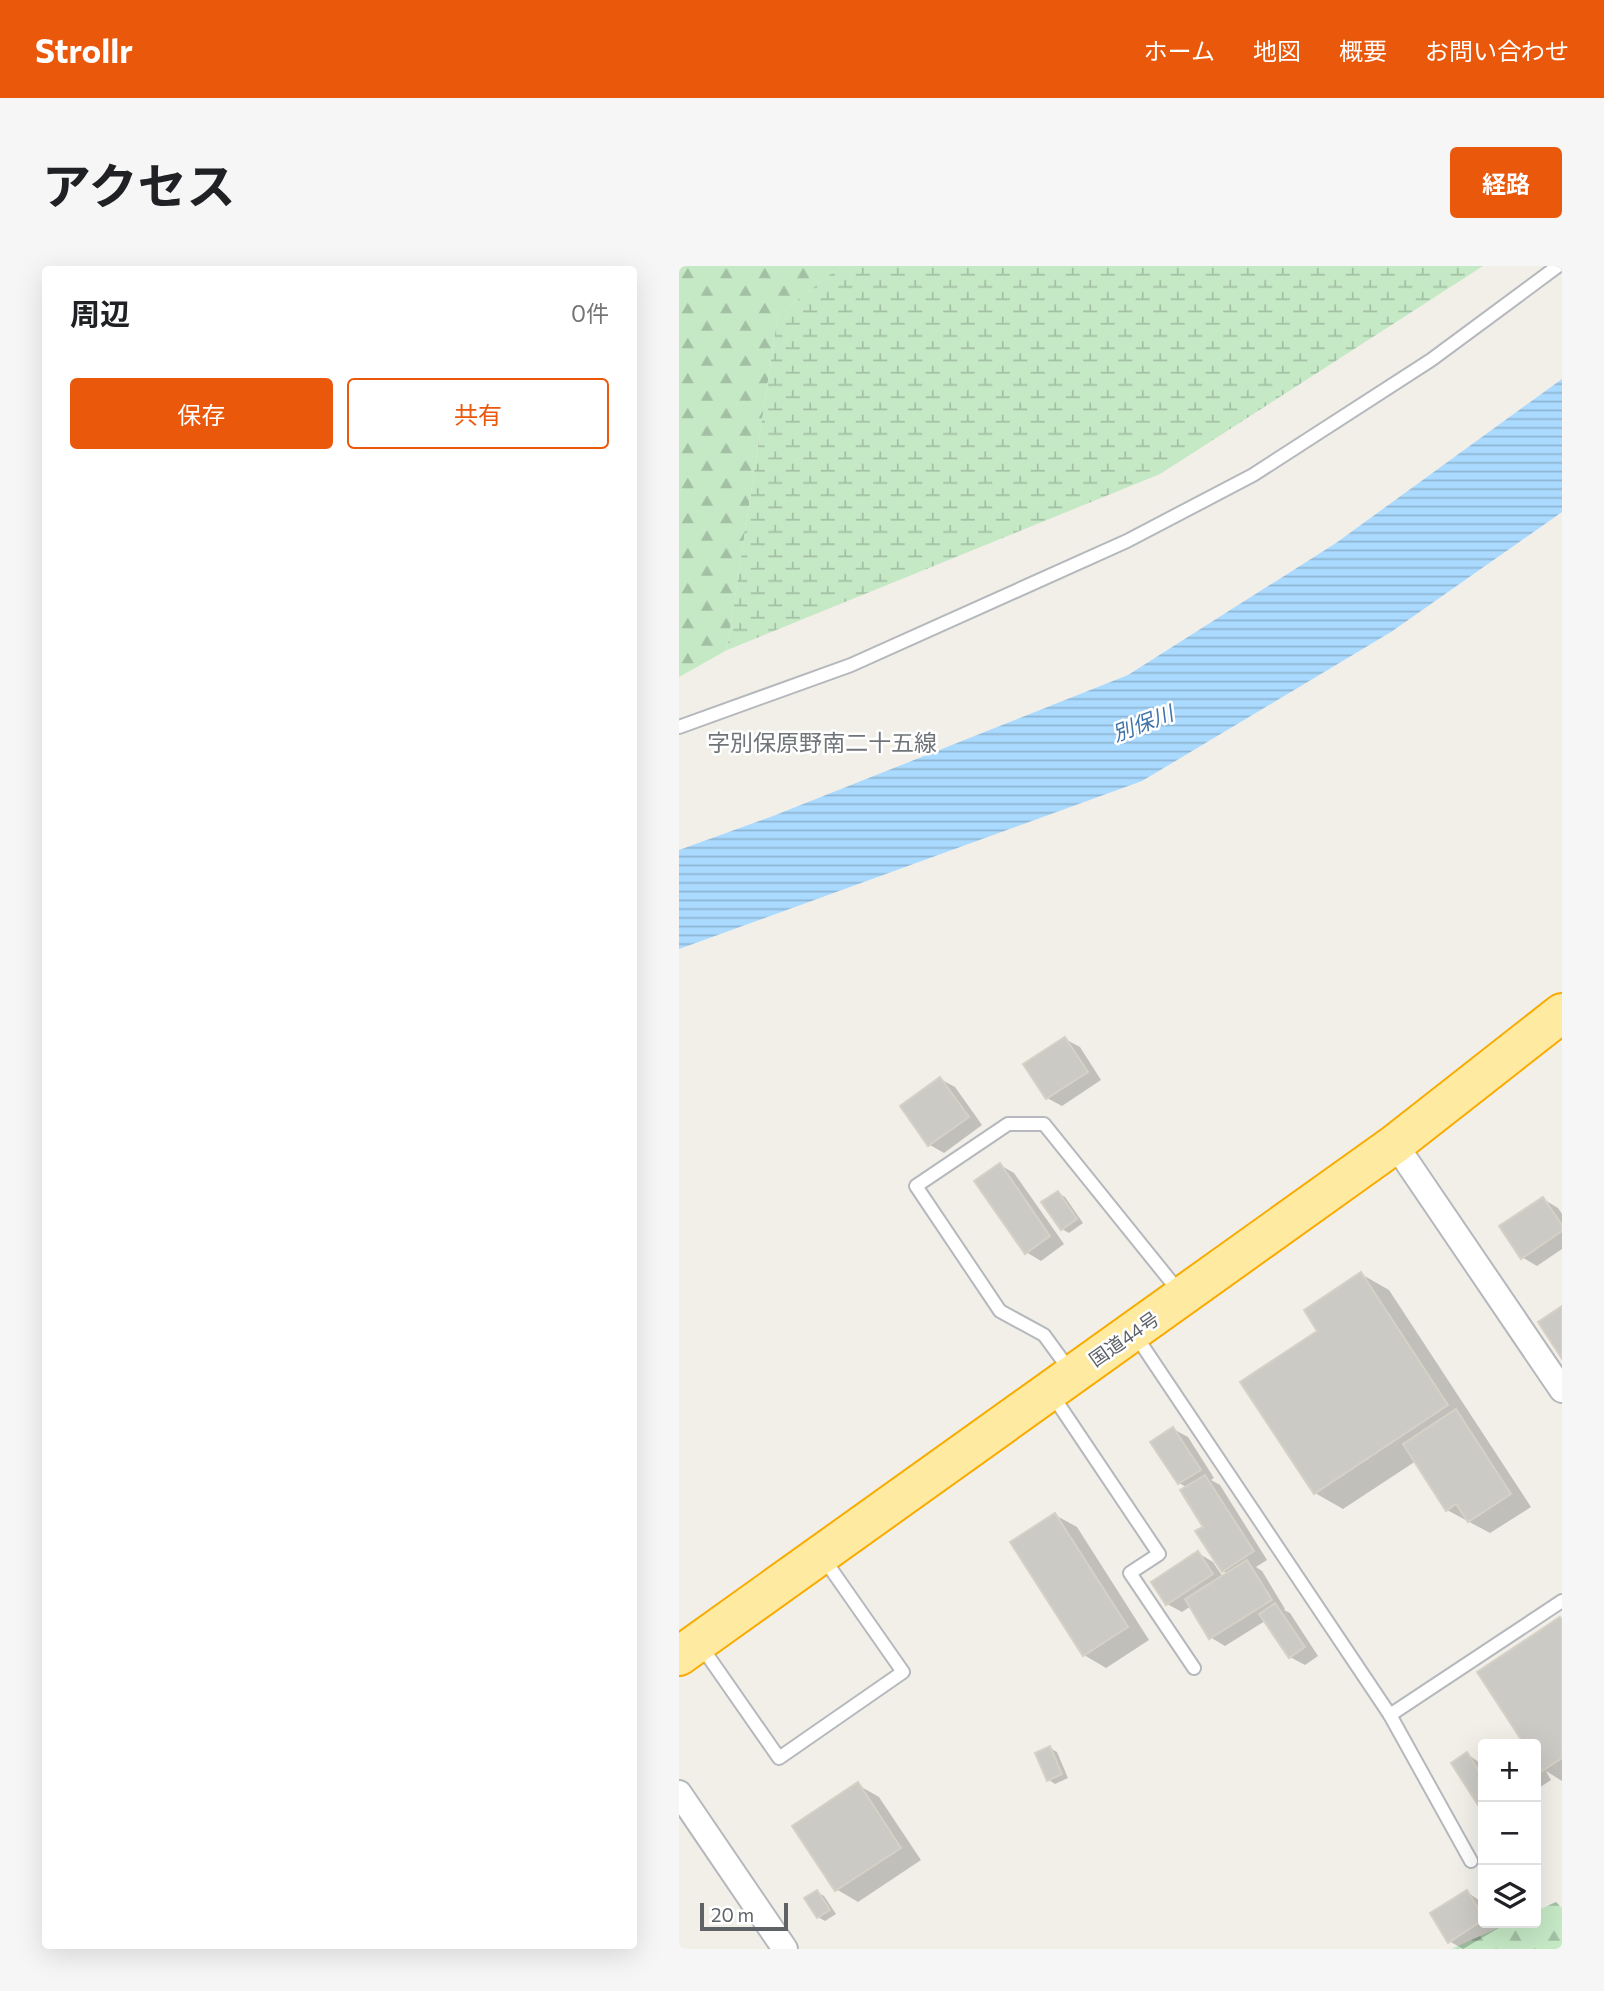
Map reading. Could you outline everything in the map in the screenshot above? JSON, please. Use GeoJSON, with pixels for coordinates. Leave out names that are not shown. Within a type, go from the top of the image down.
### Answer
{"type":"FeatureCollection","features":[{"type":"Feature","properties":{"kind":"highway","name":"国道44号"},"geometry":{"type":"LineString","coordinates":[[689,1649],[1395,1144],[1562,1013]]}},
{"type":"Feature","properties":{"kind":"street"},"geometry":{"type":"LineString","coordinates":[[1395,1144],[1562,1390]]}},
{"type":"Feature","properties":{"kind":"street"},"geometry":{"type":"LineString","coordinates":[[679,1793],[785,1949]]}},
{"type":"Feature","properties":{"kind":"lane"},"geometry":{"type":"LineString","coordinates":[[679,727],[851,665],[1138,535],[1253,475],[1431,360],[1558,266]]}},
{"type":"Feature","properties":{"kind":"lane"},"geometry":{"type":"LineString","coordinates":[[1183,1297],[1044,1124],[1008,1124],[916,1186],[1000,1311],[1044,1335],[1062,1383],[1159,1554],[1130,1573],[1194,1668]]}},
{"type":"Feature","properties":{"kind":"lane"},"geometry":{"type":"LineString","coordinates":[[1134,1332],[1390,1714],[1471,1861]]}},
{"type":"Feature","properties":{"kind":"lane"},"geometry":{"type":"LineString","coordinates":[[689,1649],[779,1758],[892,1680],[903,1672],[822,1555]]}},
{"type":"Feature","properties":{"kind":"lane"},"geometry":{"type":"LineString","coordinates":[[1390,1714],[1562,1601]]}},
{"type":"Feature","properties":{"kind":"green space"},"geometry":{"type":"Polygon","coordinates":[[[679,266],[841,266],[778,315],[727,650],[679,677],[679,266]]]}},
{"type":"Feature","properties":{"kind":"green space"},"geometry":{"type":"Polygon","coordinates":[[[841,266],[1483,266],[1160,474],[727,650],[778,315],[841,266]]]}},
{"type":"Feature","properties":{"kind":"green space"},"geometry":{"type":"Polygon","coordinates":[[[1556,1902],[1562,1908],[1562,1949],[1451,1949],[1498,1928],[1541,1928],[1541,1909],[1556,1902]]]}},
{"type":"Feature","properties":{"kind":"water","name":"別保川"},"geometry":{"type":"Polygon","coordinates":[[[1562,379],[1562,512],[1391,632],[1142,781],[679,949],[679,850],[773,816],[1128,675],[1336,543],[1562,379]]]}},
{"type":"Feature","properties":{"kind":"building"},"geometry":{"type":"Polygon","coordinates":[[[1065,1037],[1088,1072],[1046,1099],[1023,1064],[1065,1037]]]}},
{"type":"Feature","properties":{"kind":"building"},"geometry":{"type":"Polygon","coordinates":[[[940,1077],[969,1117],[928,1146],[900,1106],[940,1077]]]}},
{"type":"Feature","properties":{"kind":"building"},"geometry":{"type":"Polygon","coordinates":[[[1000,1163],[1050,1236],[1025,1254],[974,1181],[1000,1163]]]}},
{"type":"Feature","properties":{"kind":"building"},"geometry":{"type":"Polygon","coordinates":[[[1058,1191],[1077,1219],[1061,1230],[1041,1202],[1058,1191]]]}},
{"type":"Feature","properties":{"kind":"building"},"geometry":{"type":"Polygon","coordinates":[[[1543,1197],[1562,1225],[1562,1231],[1521,1259],[1499,1226],[1543,1197]]]}},
{"type":"Feature","properties":{"kind":"building"},"geometry":{"type":"Polygon","coordinates":[[[1361,1272],[1448,1405],[1314,1494],[1240,1382],[1317,1331],[1304,1310],[1361,1272]]]}},
{"type":"Feature","properties":{"kind":"building"},"geometry":{"type":"Polygon","coordinates":[[[1562,1306],[1562,1359],[1538,1322],[1562,1306]]]}},
{"type":"Feature","properties":{"kind":"building"},"geometry":{"type":"Polygon","coordinates":[[[1456,1409],[1511,1494],[1468,1522],[1456,1504],[1446,1511],[1403,1444],[1456,1409]]]}},
{"type":"Feature","properties":{"kind":"building"},"geometry":{"type":"Polygon","coordinates":[[[1173,1427],[1201,1470],[1178,1484],[1150,1442],[1173,1427]]]}},
{"type":"Feature","properties":{"kind":"building"},"geometry":{"type":"Polygon","coordinates":[[[1205,1475],[1254,1551],[1222,1572],[1195,1531],[1203,1527],[1180,1490],[1205,1475]]]}},
{"type":"Feature","properties":{"kind":"building"},"geometry":{"type":"Polygon","coordinates":[[[1055,1513],[1128,1627],[1083,1656],[1010,1542],[1055,1513]]]}},
{"type":"Feature","properties":{"kind":"building"},"geometry":{"type":"Polygon","coordinates":[[[1198,1551],[1213,1574],[1166,1605],[1151,1582],[1198,1551]]]}},
{"type":"Feature","properties":{"kind":"building"},"geometry":{"type":"Polygon","coordinates":[[[1247,1560],[1272,1600],[1209,1639],[1185,1599],[1247,1560]]]}},
{"type":"Feature","properties":{"kind":"building"},"geometry":{"type":"Polygon","coordinates":[[[1275,1603],[1305,1647],[1289,1658],[1259,1614],[1275,1603]]]}},
{"type":"Feature","properties":{"kind":"building"},"geometry":{"type":"Polygon","coordinates":[[[1560,1617],[1562,1758],[1542,1771],[1541,1739],[1521,1739],[1477,1672],[1560,1617]]]}},
{"type":"Feature","properties":{"kind":"building"},"geometry":{"type":"Polygon","coordinates":[[[1050,1746],[1062,1774],[1047,1781],[1035,1753],[1050,1746]]]}},
{"type":"Feature","properties":{"kind":"building"},"geometry":{"type":"Polygon","coordinates":[[[1467,1752],[1478,1770],[1478,1805],[1451,1763],[1467,1752]]]}},
{"type":"Feature","properties":{"kind":"building"},"geometry":{"type":"Polygon","coordinates":[[[858,1782],[901,1848],[835,1891],[792,1826],[858,1782]]]}},
{"type":"Feature","properties":{"kind":"building"},"geometry":{"type":"Polygon","coordinates":[[[817,1890],[830,1910],[817,1918],[804,1898],[817,1890]]]}},
{"type":"Feature","properties":{"kind":"building"},"geometry":{"type":"Polygon","coordinates":[[[1467,1890],[1478,1908],[1478,1923],[1448,1943],[1430,1913],[1467,1890]]]}},
{"type":"Feature","properties":{"kind":"district","name":"字別保原野南二十五線"},"geometry":{"type":"Point","coordinates":[822,743]}}]}
